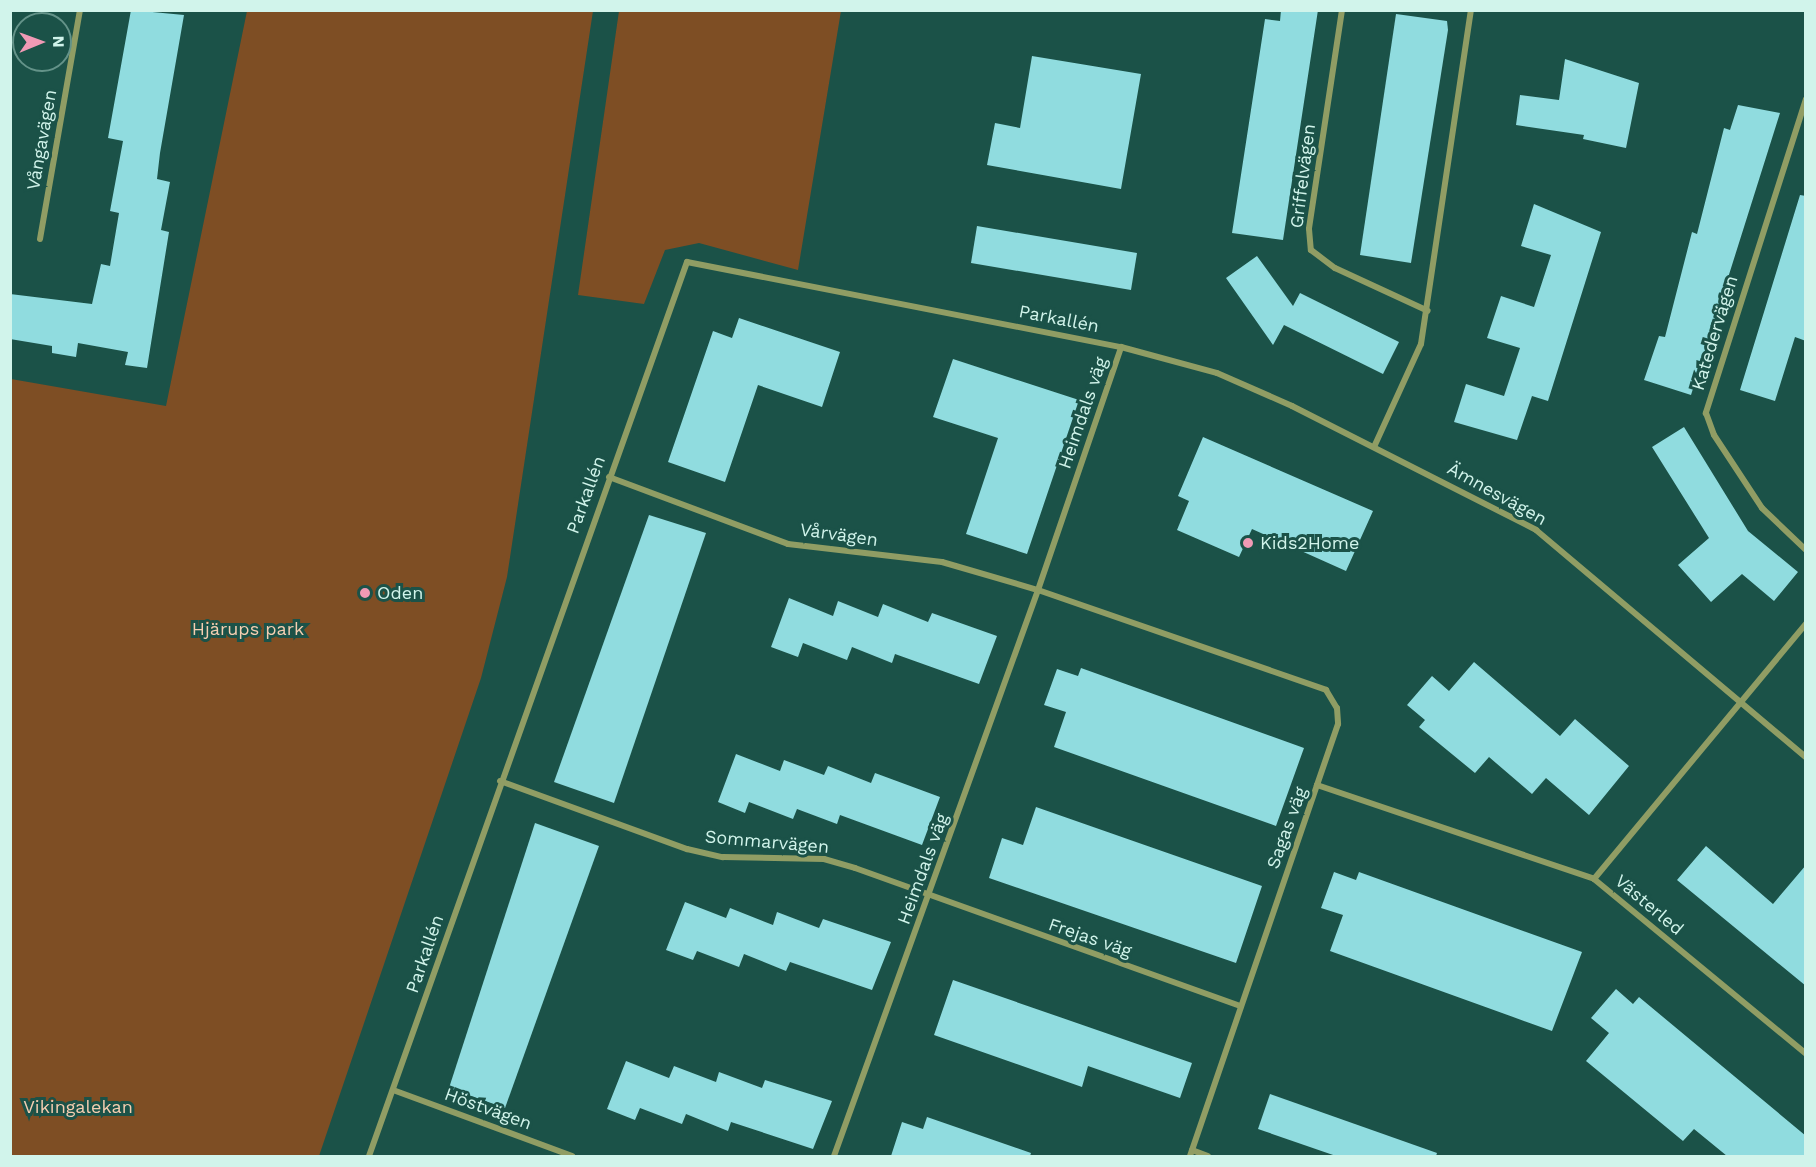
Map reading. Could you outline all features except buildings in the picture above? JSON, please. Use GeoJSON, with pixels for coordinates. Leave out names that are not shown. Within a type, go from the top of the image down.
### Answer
{"type":"FeatureCollection","features":[{"type":"Feature","properties":{"kind":"street","name":"Vångavägen"},"geometry":{"type":"LineString","coordinates":[[40,239],[80,10]]}},
{"type":"Feature","properties":{"kind":"street","name":"Griffelvägen"},"geometry":{"type":"LineString","coordinates":[[1342,10],[1309,229],[1311,250],[1335,268],[1428,310]]}},
{"type":"Feature","properties":{"kind":"street"},"geometry":{"type":"LineString","coordinates":[[1374,447],[1421,344],[1428,310],[1471,10]]}},
{"type":"Feature","properties":{"kind":"street","name":"Katedervägen"},"geometry":{"type":"LineString","coordinates":[[1806,99],[1706,413],[1714,435],[1762,508],[1806,550]]}},
{"type":"Feature","properties":{"kind":"street","name":"Parkallén"},"geometry":{"type":"LineString","coordinates":[[369,1156],[500,781],[687,262],[1121,347]]}},
{"type":"Feature","properties":{"kind":"street","name":"Ämnesvägen"},"geometry":{"type":"LineString","coordinates":[[1121,347],[1217,373],[1374,447],[1536,530],[1806,757]]}},
{"type":"Feature","properties":{"kind":"street","name":"Heimdals väg"},"geometry":{"type":"LineString","coordinates":[[834,1156],[929,898],[1121,347]]}},
{"type":"Feature","properties":{"kind":"street","name":"Vårvägen"},"geometry":{"type":"LineString","coordinates":[[609,477],[788,544],[942,562],[1038,590]]}},
{"type":"Feature","properties":{"kind":"street"},"geometry":{"type":"LineString","coordinates":[[1038,590],[1326,690],[1337,708],[1338,724],[1317,785]]}},
{"type":"Feature","properties":{"kind":"street","name":"Västerled"},"geometry":{"type":"LineString","coordinates":[[1806,624],[1594,879],[1806,1054]]}},
{"type":"Feature","properties":{"kind":"street","name":"Sommarvägen"},"geometry":{"type":"LineString","coordinates":[[500,781],[687,849],[723,857],[824,859],[929,898]]}},
{"type":"Feature","properties":{"kind":"street","name":"Sagas väg"},"geometry":{"type":"LineString","coordinates":[[1191,1154],[1317,785],[1594,879]]}},
{"type":"Feature","properties":{"kind":"street","name":"Frejas väg"},"geometry":{"type":"LineString","coordinates":[[929,898],[1241,1006]]}},
{"type":"Feature","properties":{"kind":"street","name":"Höstvägen"},"geometry":{"type":"LineString","coordinates":[[393,1090],[572,1156]]}},
{"type":"Feature","properties":{"kind":"street"},"geometry":{"type":"LineString","coordinates":[[1191,1154],[1208,1156]]}},
{"type":"Feature","properties":{"kind":"green space","name":"Hjärups park"},"geometry":{"type":"Polygon","coordinates":[[[247,11],[593,11],[507,577],[481,678],[319,1156],[11,1156],[11,379],[166,406],[247,11]]]}},
{"type":"Feature","properties":{"kind":"green space"},"geometry":{"type":"Polygon","coordinates":[[[619,11],[841,11],[798,270],[699,243],[665,250],[644,304],[578,295],[619,11]]]}},
{"type":"Feature","properties":{"kind":"place","name":"Kids2Home"},"geometry":{"type":"Point","coordinates":[1248,543]}},
{"type":"Feature","properties":{"kind":"place","name":"Oden"},"geometry":{"type":"Point","coordinates":[365,593]}},
{"type":"Feature","properties":{"kind":"park label","name":"Vikingalekan"},"geometry":{"type":"Point","coordinates":[78,1107]}}]}
